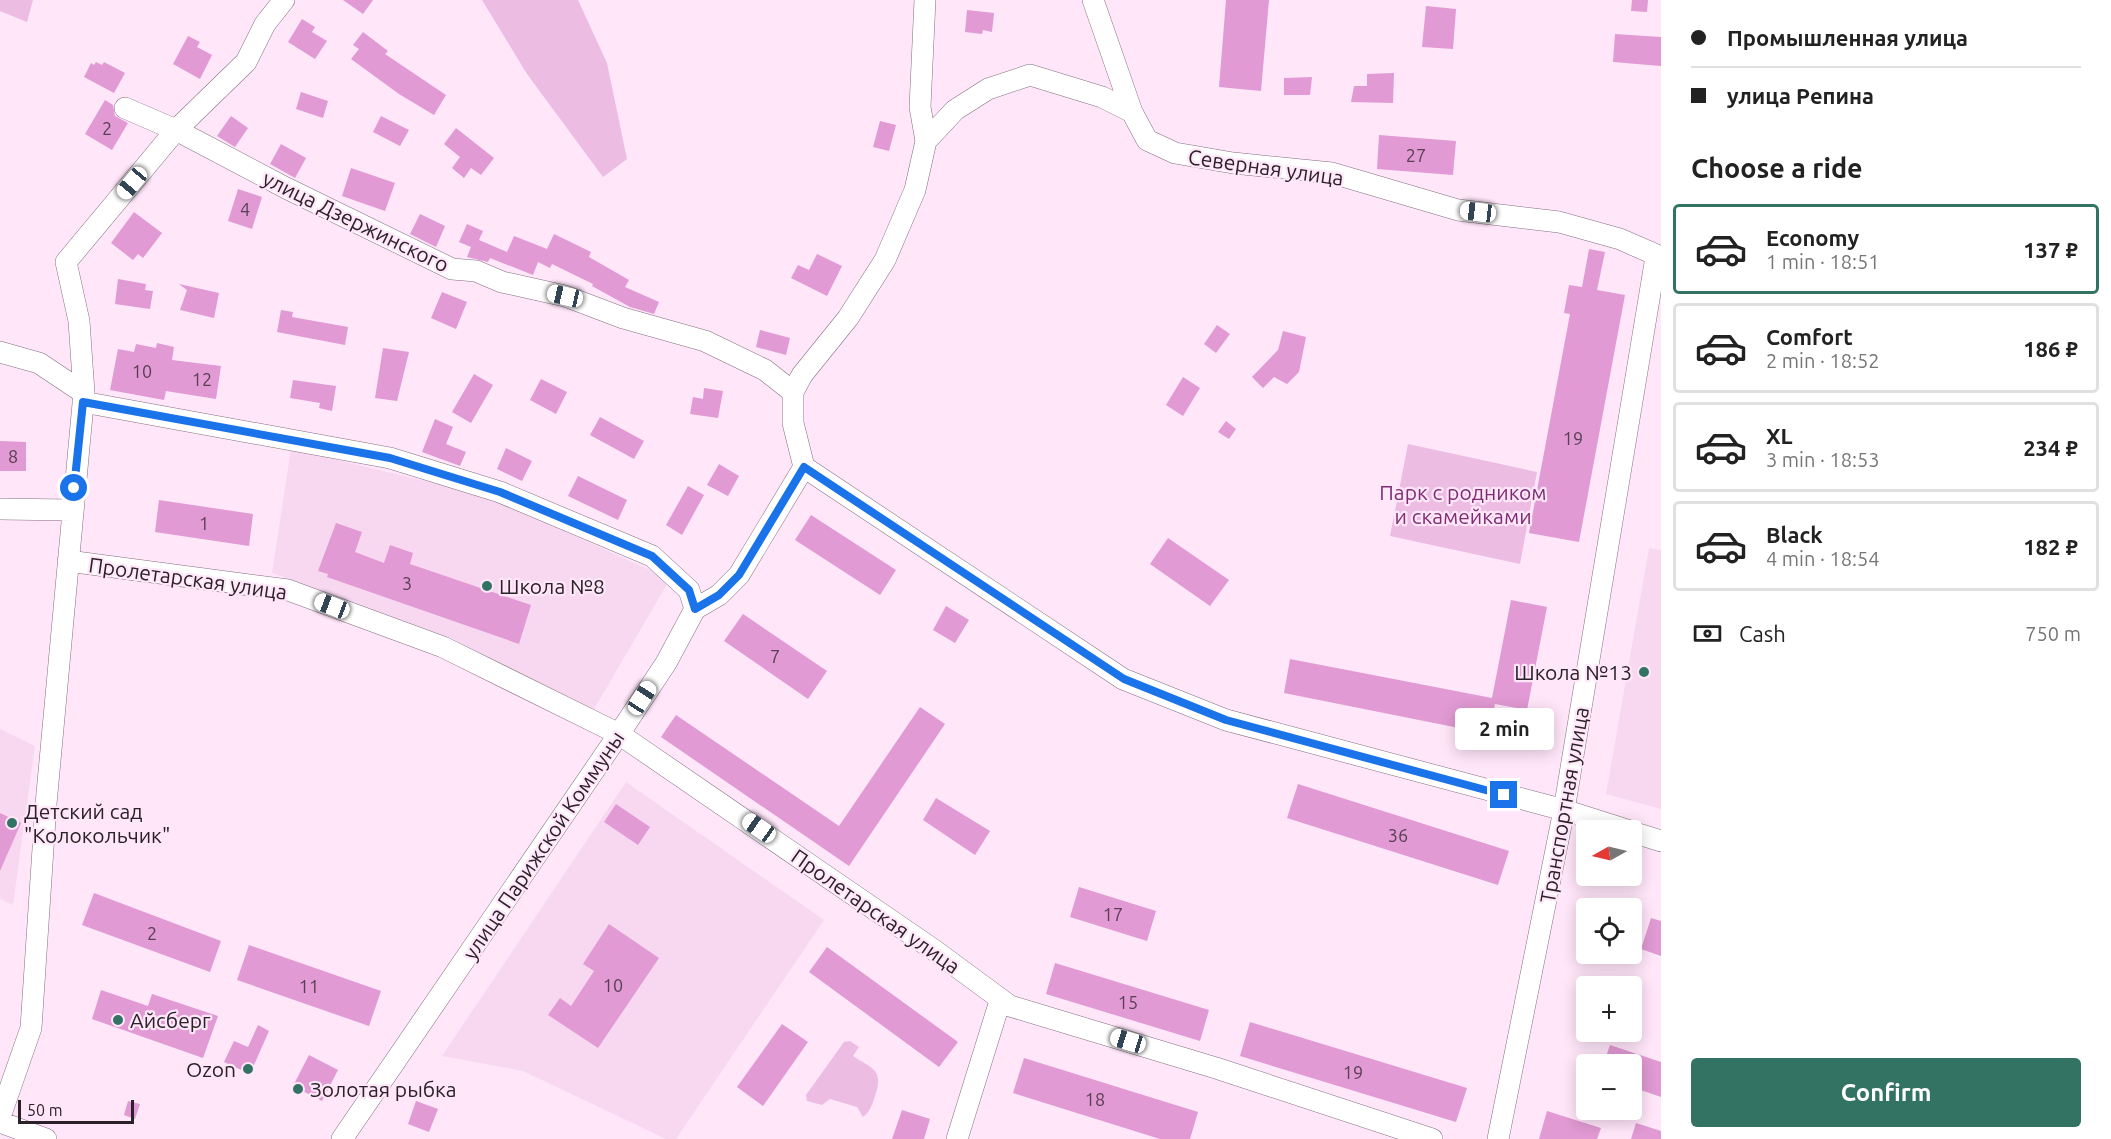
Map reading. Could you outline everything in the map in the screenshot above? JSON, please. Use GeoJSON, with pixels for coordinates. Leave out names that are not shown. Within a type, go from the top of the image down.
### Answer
{"type":"FeatureCollection","features":[{"type":"Feature","properties":{"kind":"street"},"geometry":{"type":"LineString","coordinates":[[0,1117],[31,1028],[46,804],[83,398],[79,321],[66,262],[176,130],[246,62],[265,24],[284,0]]}},
{"type":"Feature","properties":{"kind":"street"},"geometry":{"type":"LineString","coordinates":[[925,0],[920,107],[926,141],[915,190],[885,260],[848,318],[802,375],[793,392],[793,423],[804,467],[1124,679],[1226,720],[1596,820]]}},
{"type":"Feature","properties":{"kind":"street","name":"Северная улица"},"geometry":{"type":"LineString","coordinates":[[1093,0],[1132,112],[1147,140],[1175,153],[1233,163],[1332,173],[1458,210],[1559,222],[1620,239],[1658,257]]}},
{"type":"Feature","properties":{"kind":"street"},"geometry":{"type":"LineString","coordinates":[[926,141],[955,110],[988,89],[1030,75],[1102,97],[1132,112]]}},
{"type":"Feature","properties":{"kind":"street","name":"улица Дзержинского"},"geometry":{"type":"LineString","coordinates":[[125,108],[176,130],[285,188],[452,270],[476,271],[502,282],[565,296],[623,318],[705,341],[765,370],[793,392]]}},
{"type":"Feature","properties":{"kind":"street","name":"Транспортная улица"},"geometry":{"type":"LineString","coordinates":[[1498,1139],[1564,810],[1658,257]]}},
{"type":"Feature","properties":{"kind":"street"},"geometry":{"type":"LineString","coordinates":[[0,352],[39,363],[83,398],[390,458],[500,492],[652,556],[689,590],[695,609],[719,595],[739,575],[804,467]]}},
{"type":"Feature","properties":{"kind":"street"},"geometry":{"type":"LineString","coordinates":[[0,509],[71,510]]}},
{"type":"Feature","properties":{"kind":"street","name":"Пролетарская улица"},"geometry":{"type":"LineString","coordinates":[[68,561],[288,590],[443,647],[619,734],[934,950],[1000,1001],[1432,1139]]}},
{"type":"Feature","properties":{"kind":"street","name":"улица Парижской Коммуны"},"geometry":{"type":"LineString","coordinates":[[342,1139],[619,734],[666,663],[695,609]]}},
{"type":"Feature","properties":{"kind":"street"},"geometry":{"type":"LineString","coordinates":[[1642,835],[1661,841]]}},
{"type":"Feature","properties":{"kind":"street"},"geometry":{"type":"LineString","coordinates":[[957,1139],[1000,1001]]}},
{"type":"Feature","properties":{"kind":"street"},"geometry":{"type":"LineString","coordinates":[[0,1122],[46,1139]]}},
{"type":"Feature","properties":{"kind":"shaded area","name":"Школа №8"},"geometry":{"type":"Polygon","coordinates":[[[291,449],[484,495],[670,579],[593,711],[451,638],[272,573],[291,449]]]}},
{"type":"Feature","properties":{"kind":"shaded area","name":"Школа №13"},"geometry":{"type":"Polygon","coordinates":[[[1649,548],[1661,550],[1661,809],[1606,794],[1649,548]]]}},
{"type":"Feature","properties":{"kind":"shaded area","name":"Детский сад \"Колокольчик\""},"geometry":{"type":"Polygon","coordinates":[[[0,729],[35,746],[13,905],[0,899],[0,729]]]}},
{"type":"Feature","properties":{"kind":"shaded area"},"geometry":{"type":"Polygon","coordinates":[[[626,782],[824,920],[676,1139],[666,1139],[523,1071],[442,1056],[626,782]]]}},
{"type":"Feature","properties":{"kind":"green space"},"geometry":{"type":"Polygon","coordinates":[[[0,0],[33,0],[27,22],[0,11],[0,0]]]}},
{"type":"Feature","properties":{"kind":"green space"},"geometry":{"type":"Polygon","coordinates":[[[482,0],[578,0],[607,63],[627,159],[603,177],[527,74],[482,0]]]}},
{"type":"Feature","properties":{"kind":"green space","name":"Парк с родником и скамейками"},"geometry":{"type":"Polygon","coordinates":[[[1408,444],[1537,472],[1520,564],[1390,536],[1408,444]]]}},
{"type":"Feature","properties":{"kind":"green space"},"geometry":{"type":"Polygon","coordinates":[[[850,1041],[859,1047],[853,1056],[875,1071],[877,1075],[877,1087],[872,1105],[863,1117],[857,1107],[830,1099],[822,1105],[807,1101],[806,1095],[844,1042],[850,1041]]]}},
{"type":"Feature","properties":{"kind":"building"},"geometry":{"type":"Polygon","coordinates":[[[343,0],[373,0],[363,14],[343,0]]]}},
{"type":"Feature","properties":{"kind":"building"},"geometry":{"type":"Polygon","coordinates":[[[1226,0],[1269,0],[1261,91],[1219,87],[1226,0]]]}},
{"type":"Feature","properties":{"kind":"building"},"geometry":{"type":"Polygon","coordinates":[[[1632,0],[1648,0],[1647,12],[1631,11],[1632,0]]]}},
{"type":"Feature","properties":{"kind":"building"},"geometry":{"type":"Polygon","coordinates":[[[1426,6],[1456,9],[1453,49],[1422,47],[1426,6]]]}},
{"type":"Feature","properties":{"kind":"building"},"geometry":{"type":"Polygon","coordinates":[[[967,10],[994,13],[992,32],[983,30],[982,34],[965,32],[967,10]]]}},
{"type":"Feature","properties":{"kind":"building"},"geometry":{"type":"Polygon","coordinates":[[[302,19],[315,27],[312,32],[327,41],[315,59],[288,42],[302,19]]]}},
{"type":"Feature","properties":{"kind":"building"},"geometry":{"type":"Polygon","coordinates":[[[363,32],[388,51],[385,54],[446,95],[434,115],[399,94],[351,59],[359,49],[353,45],[363,32]]]}},
{"type":"Feature","properties":{"kind":"building"},"geometry":{"type":"Polygon","coordinates":[[[1615,34],[1661,37],[1661,66],[1613,62],[1615,34]]]}},
{"type":"Feature","properties":{"kind":"building"},"geometry":{"type":"Polygon","coordinates":[[[188,36],[200,42],[197,47],[212,55],[200,79],[173,64],[188,36]]]}},
{"type":"Feature","properties":{"kind":"building"},"geometry":{"type":"Polygon","coordinates":[[[96,62],[102,65],[104,62],[125,73],[114,93],[84,77],[91,63],[94,65],[96,62]]]}},
{"type":"Feature","properties":{"kind":"building"},"geometry":{"type":"Polygon","coordinates":[[[1394,73],[1393,103],[1351,102],[1354,86],[1367,86],[1367,74],[1394,73]]]}},
{"type":"Feature","properties":{"kind":"building"},"geometry":{"type":"Polygon","coordinates":[[[1312,77],[1310,95],[1284,95],[1284,78],[1312,77]]]}},
{"type":"Feature","properties":{"kind":"building"},"geometry":{"type":"Polygon","coordinates":[[[301,92],[328,101],[323,118],[296,109],[301,92]]]}},
{"type":"Feature","properties":{"kind":"building"},"geometry":{"type":"Polygon","coordinates":[[[105,100],[113,105],[115,116],[128,123],[112,150],[85,134],[105,100]]]}},
{"type":"Feature","properties":{"kind":"building"},"geometry":{"type":"Polygon","coordinates":[[[231,116],[248,128],[235,147],[217,136],[231,116]]]}},
{"type":"Feature","properties":{"kind":"building"},"geometry":{"type":"Polygon","coordinates":[[[381,116],[409,130],[400,146],[373,132],[381,116]]]}},
{"type":"Feature","properties":{"kind":"building"},"geometry":{"type":"Polygon","coordinates":[[[880,121],[896,125],[889,151],[873,147],[880,121]]]}},
{"type":"Feature","properties":{"kind":"building"},"geometry":{"type":"Polygon","coordinates":[[[456,128],[494,158],[481,175],[471,168],[464,178],[452,168],[460,157],[444,144],[456,128]]]}},
{"type":"Feature","properties":{"kind":"building"},"geometry":{"type":"Polygon","coordinates":[[[1379,135],[1456,141],[1453,175],[1377,169],[1379,135]]]}},
{"type":"Feature","properties":{"kind":"building"},"geometry":{"type":"Polygon","coordinates":[[[281,144],[306,158],[295,178],[270,164],[281,144]]]}},
{"type":"Feature","properties":{"kind":"building"},"geometry":{"type":"Polygon","coordinates":[[[351,168],[395,183],[385,211],[342,196],[351,168]]]}},
{"type":"Feature","properties":{"kind":"building"},"geometry":{"type":"Polygon","coordinates":[[[238,189],[262,197],[252,229],[228,221],[238,189]]]}},
{"type":"Feature","properties":{"kind":"building"},"geometry":{"type":"Polygon","coordinates":[[[134,212],[162,233],[143,258],[138,254],[133,260],[111,243],[134,212]]]}},
{"type":"Feature","properties":{"kind":"building"},"geometry":{"type":"Polygon","coordinates":[[[420,214],[445,226],[436,247],[410,234],[420,214]]]}},
{"type":"Feature","properties":{"kind":"building"},"geometry":{"type":"Polygon","coordinates":[[[467,224],[483,231],[479,240],[507,252],[514,236],[547,249],[554,234],[591,252],[589,257],[629,280],[625,287],[659,302],[654,314],[630,307],[592,286],[593,284],[552,264],[550,268],[538,262],[533,275],[490,258],[488,262],[467,257],[471,247],[459,242],[467,224]]]}},
{"type":"Feature","properties":{"kind":"building"},"geometry":{"type":"Polygon","coordinates":[[[1589,249],[1605,252],[1597,290],[1625,295],[1579,542],[1529,533],[1570,314],[1564,313],[1569,285],[1582,287],[1589,249]]]}},
{"type":"Feature","properties":{"kind":"building"},"geometry":{"type":"Polygon","coordinates":[[[817,254],[842,266],[827,296],[791,278],[798,265],[809,270],[817,254]]]}},
{"type":"Feature","properties":{"kind":"building"},"geometry":{"type":"Polygon","coordinates":[[[118,279],[146,284],[145,290],[153,291],[150,309],[115,304],[118,279]]]}},
{"type":"Feature","properties":{"kind":"building"},"geometry":{"type":"Polygon","coordinates":[[[179,284],[219,293],[214,318],[180,310],[187,290],[179,284]]]}},
{"type":"Feature","properties":{"kind":"building"},"geometry":{"type":"Polygon","coordinates":[[[442,292],[467,302],[456,329],[431,318],[442,292]]]}},
{"type":"Feature","properties":{"kind":"building"},"geometry":{"type":"Polygon","coordinates":[[[281,310],[293,312],[292,317],[348,327],[345,345],[277,332],[281,310]]]}},
{"type":"Feature","properties":{"kind":"building"},"geometry":{"type":"Polygon","coordinates":[[[1217,325],[1230,334],[1216,353],[1204,344],[1217,325]]]}},
{"type":"Feature","properties":{"kind":"building"},"geometry":{"type":"Polygon","coordinates":[[[760,330],[790,338],[786,355],[756,347],[760,330]]]}},
{"type":"Feature","properties":{"kind":"building"},"geometry":{"type":"Polygon","coordinates":[[[1283,331],[1306,337],[1299,372],[1287,384],[1274,377],[1263,388],[1252,377],[1278,350],[1283,331]]]}},
{"type":"Feature","properties":{"kind":"building"},"geometry":{"type":"Polygon","coordinates":[[[157,343],[174,347],[172,360],[221,366],[216,399],[166,391],[164,400],[110,390],[118,349],[134,352],[136,344],[156,348],[157,343]]]}},
{"type":"Feature","properties":{"kind":"building"},"geometry":{"type":"Polygon","coordinates":[[[383,348],[409,352],[397,401],[375,398],[383,348]]]}},
{"type":"Feature","properties":{"kind":"building"},"geometry":{"type":"Polygon","coordinates":[[[474,374],[493,385],[471,423],[452,412],[474,374]]]}},
{"type":"Feature","properties":{"kind":"building"},"geometry":{"type":"Polygon","coordinates":[[[1183,377],[1200,388],[1183,416],[1166,405],[1183,377]]]}},
{"type":"Feature","properties":{"kind":"building"},"geometry":{"type":"Polygon","coordinates":[[[541,379],[567,392],[556,414],[530,400],[541,379]]]}},
{"type":"Feature","properties":{"kind":"building"},"geometry":{"type":"Polygon","coordinates":[[[293,380],[336,386],[332,411],[319,408],[320,403],[290,398],[293,380]]]}},
{"type":"Feature","properties":{"kind":"building"},"geometry":{"type":"Polygon","coordinates":[[[704,388],[723,391],[718,418],[690,414],[693,397],[703,399],[704,388]]]}},
{"type":"Feature","properties":{"kind":"building"},"geometry":{"type":"Polygon","coordinates":[[[600,417],[644,441],[634,459],[590,435],[600,417]]]}},
{"type":"Feature","properties":{"kind":"building"},"geometry":{"type":"Polygon","coordinates":[[[435,419],[453,427],[446,444],[466,452],[460,466],[422,452],[435,419]]]}},
{"type":"Feature","properties":{"kind":"building"},"geometry":{"type":"Polygon","coordinates":[[[1226,421],[1236,429],[1229,439],[1218,432],[1226,421]]]}},
{"type":"Feature","properties":{"kind":"building"},"geometry":{"type":"Polygon","coordinates":[[[0,441],[26,442],[26,471],[0,471],[0,441]]]}},
{"type":"Feature","properties":{"kind":"building"},"geometry":{"type":"Polygon","coordinates":[[[506,448],[532,461],[522,481],[497,469],[506,448]]]}},
{"type":"Feature","properties":{"kind":"building"},"geometry":{"type":"Polygon","coordinates":[[[719,464],[739,476],[728,496],[707,485],[719,464]]]}},
{"type":"Feature","properties":{"kind":"building"},"geometry":{"type":"Polygon","coordinates":[[[578,476],[627,500],[618,520],[568,496],[578,476]]]}},
{"type":"Feature","properties":{"kind":"building"},"geometry":{"type":"Polygon","coordinates":[[[688,486],[704,495],[682,535],[666,525],[688,486]]]}},
{"type":"Feature","properties":{"kind":"building"},"geometry":{"type":"Polygon","coordinates":[[[159,500],[253,514],[249,546],[155,532],[159,500]]]}},
{"type":"Feature","properties":{"kind":"building"},"geometry":{"type":"Polygon","coordinates":[[[811,515],[896,570],[880,595],[795,540],[811,515]]]}},
{"type":"Feature","properties":{"kind":"building"},"geometry":{"type":"Polygon","coordinates":[[[336,523],[362,532],[355,552],[384,563],[390,545],[413,553],[410,564],[531,605],[519,644],[327,577],[328,574],[318,571],[336,523]]]}},
{"type":"Feature","properties":{"kind":"building"},"geometry":{"type":"Polygon","coordinates":[[[1168,538],[1229,580],[1210,606],[1150,564],[1168,538]]]}},
{"type":"Feature","properties":{"kind":"building"},"geometry":{"type":"Polygon","coordinates":[[[1511,600],[1547,607],[1527,710],[1495,704],[1489,734],[1284,693],[1290,659],[1492,698],[1511,600]]]}},
{"type":"Feature","properties":{"kind":"building"},"geometry":{"type":"Polygon","coordinates":[[[946,606],[969,620],[955,643],[933,630],[946,606]]]}},
{"type":"Feature","properties":{"kind":"building"},"geometry":{"type":"Polygon","coordinates":[[[743,614],[827,671],[808,699],[724,641],[743,614]]]}},
{"type":"Feature","properties":{"kind":"building"},"geometry":{"type":"Polygon","coordinates":[[[920,707],[945,724],[849,866],[661,737],[676,715],[839,826],[920,707]]]}},
{"type":"Feature","properties":{"kind":"building"},"geometry":{"type":"Polygon","coordinates":[[[1298,784],[1509,851],[1498,885],[1287,818],[1298,784]]]}},
{"type":"Feature","properties":{"kind":"building"},"geometry":{"type":"Polygon","coordinates":[[[936,798],[990,831],[975,855],[923,820],[936,798]]]}},
{"type":"Feature","properties":{"kind":"building"},"geometry":{"type":"Polygon","coordinates":[[[616,804],[650,827],[638,845],[604,822],[616,804]]]}},
{"type":"Feature","properties":{"kind":"building"},"geometry":{"type":"Polygon","coordinates":[[[0,813],[21,823],[0,871],[0,813]]]}},
{"type":"Feature","properties":{"kind":"building"},"geometry":{"type":"Polygon","coordinates":[[[1079,887],[1156,911],[1147,941],[1070,917],[1079,887]]]}},
{"type":"Feature","properties":{"kind":"building"},"geometry":{"type":"Polygon","coordinates":[[[94,893],[221,941],[210,972],[82,925],[94,893]]]}},
{"type":"Feature","properties":{"kind":"building"},"geometry":{"type":"Polygon","coordinates":[[[1651,918],[1661,921],[1661,956],[1642,949],[1651,918]]]}},
{"type":"Feature","properties":{"kind":"building"},"geometry":{"type":"Polygon","coordinates":[[[609,924],[659,958],[598,1048],[548,1015],[560,998],[571,1006],[594,971],[583,964],[609,924]]]}},
{"type":"Feature","properties":{"kind":"building"},"geometry":{"type":"Polygon","coordinates":[[[249,945],[381,991],[369,1026],[237,980],[249,945]]]}},
{"type":"Feature","properties":{"kind":"building"},"geometry":{"type":"Polygon","coordinates":[[[827,947],[958,1042],[939,1067],[809,972],[827,947]]]}},
{"type":"Feature","properties":{"kind":"building"},"geometry":{"type":"Polygon","coordinates":[[[1055,963],[1209,1010],[1200,1041],[1046,994],[1055,963]]]}},
{"type":"Feature","properties":{"kind":"building"},"geometry":{"type":"Polygon","coordinates":[[[101,990],[148,1006],[152,994],[218,1016],[203,1058],[92,1019],[101,990]]]}},
{"type":"Feature","properties":{"kind":"building"},"geometry":{"type":"Polygon","coordinates":[[[1250,1022],[1467,1088],[1456,1122],[1240,1056],[1250,1022]]]}},
{"type":"Feature","properties":{"kind":"building"},"geometry":{"type":"Polygon","coordinates":[[[782,1024],[808,1042],[763,1106],[737,1087],[782,1024]]]}},
{"type":"Feature","properties":{"kind":"building"},"geometry":{"type":"Polygon","coordinates":[[[258,1025],[269,1031],[250,1074],[224,1062],[234,1041],[248,1047],[258,1025]]]}},
{"type":"Feature","properties":{"kind":"building"},"geometry":{"type":"Polygon","coordinates":[[[1610,1045],[1637,1054],[1607,1054],[1610,1045]]]}},
{"type":"Feature","properties":{"kind":"building"},"geometry":{"type":"Polygon","coordinates":[[[309,1055],[338,1070],[322,1101],[293,1086],[309,1055]]]}},
{"type":"Feature","properties":{"kind":"building"},"geometry":{"type":"Polygon","coordinates":[[[1642,1056],[1661,1062],[1661,1097],[1642,1090],[1642,1056]]]}},
{"type":"Feature","properties":{"kind":"building"},"geometry":{"type":"Polygon","coordinates":[[[1024,1058],[1198,1112],[1190,1139],[1160,1139],[1013,1093],[1024,1058]]]}},
{"type":"Feature","properties":{"kind":"building"},"geometry":{"type":"Polygon","coordinates":[[[128,1101],[140,1104],[135,1119],[124,1115],[128,1101]]]}},
{"type":"Feature","properties":{"kind":"building"},"geometry":{"type":"Polygon","coordinates":[[[416,1101],[438,1109],[429,1132],[408,1124],[416,1101]]]}},
{"type":"Feature","properties":{"kind":"building"},"geometry":{"type":"Polygon","coordinates":[[[902,1110],[930,1119],[924,1139],[892,1139],[902,1110]]]}},
{"type":"Feature","properties":{"kind":"building"},"geometry":{"type":"Polygon","coordinates":[[[1547,1111],[1601,1128],[1597,1139],[1539,1139],[1547,1111]]]}},
{"type":"Feature","properties":{"kind":"building"},"geometry":{"type":"Polygon","coordinates":[[[1636,1123],[1661,1131],[1661,1139],[1631,1139],[1636,1123]]]}},
{"type":"Feature","properties":{"kind":"place","name":"Школа №8"},"geometry":{"type":"Point","coordinates":[487,586]}},
{"type":"Feature","properties":{"kind":"place","name":"Школа №13"},"geometry":{"type":"Point","coordinates":[1644,672]}},
{"type":"Feature","properties":{"kind":"place","name":"Детский сад \"Колокольчик\""},"geometry":{"type":"Point","coordinates":[12,823]}},
{"type":"Feature","properties":{"kind":"place","name":"Айсберг"},"geometry":{"type":"Point","coordinates":[118,1020]}},
{"type":"Feature","properties":{"kind":"place","name":"Ozon"},"geometry":{"type":"Point","coordinates":[248,1069]}},
{"type":"Feature","properties":{"kind":"place","name":"Золотая рыбка"},"geometry":{"type":"Point","coordinates":[298,1089]}},
{"type":"Feature","properties":{"kind":"route"},"geometry":{"type":"LineString","coordinates":[[74,488],[83,402],[390,458],[500,492],[652,556],[689,590],[695,609],[719,595],[739,575],[804,467],[1124,679],[1226,720],[1504,795]]}}]}
